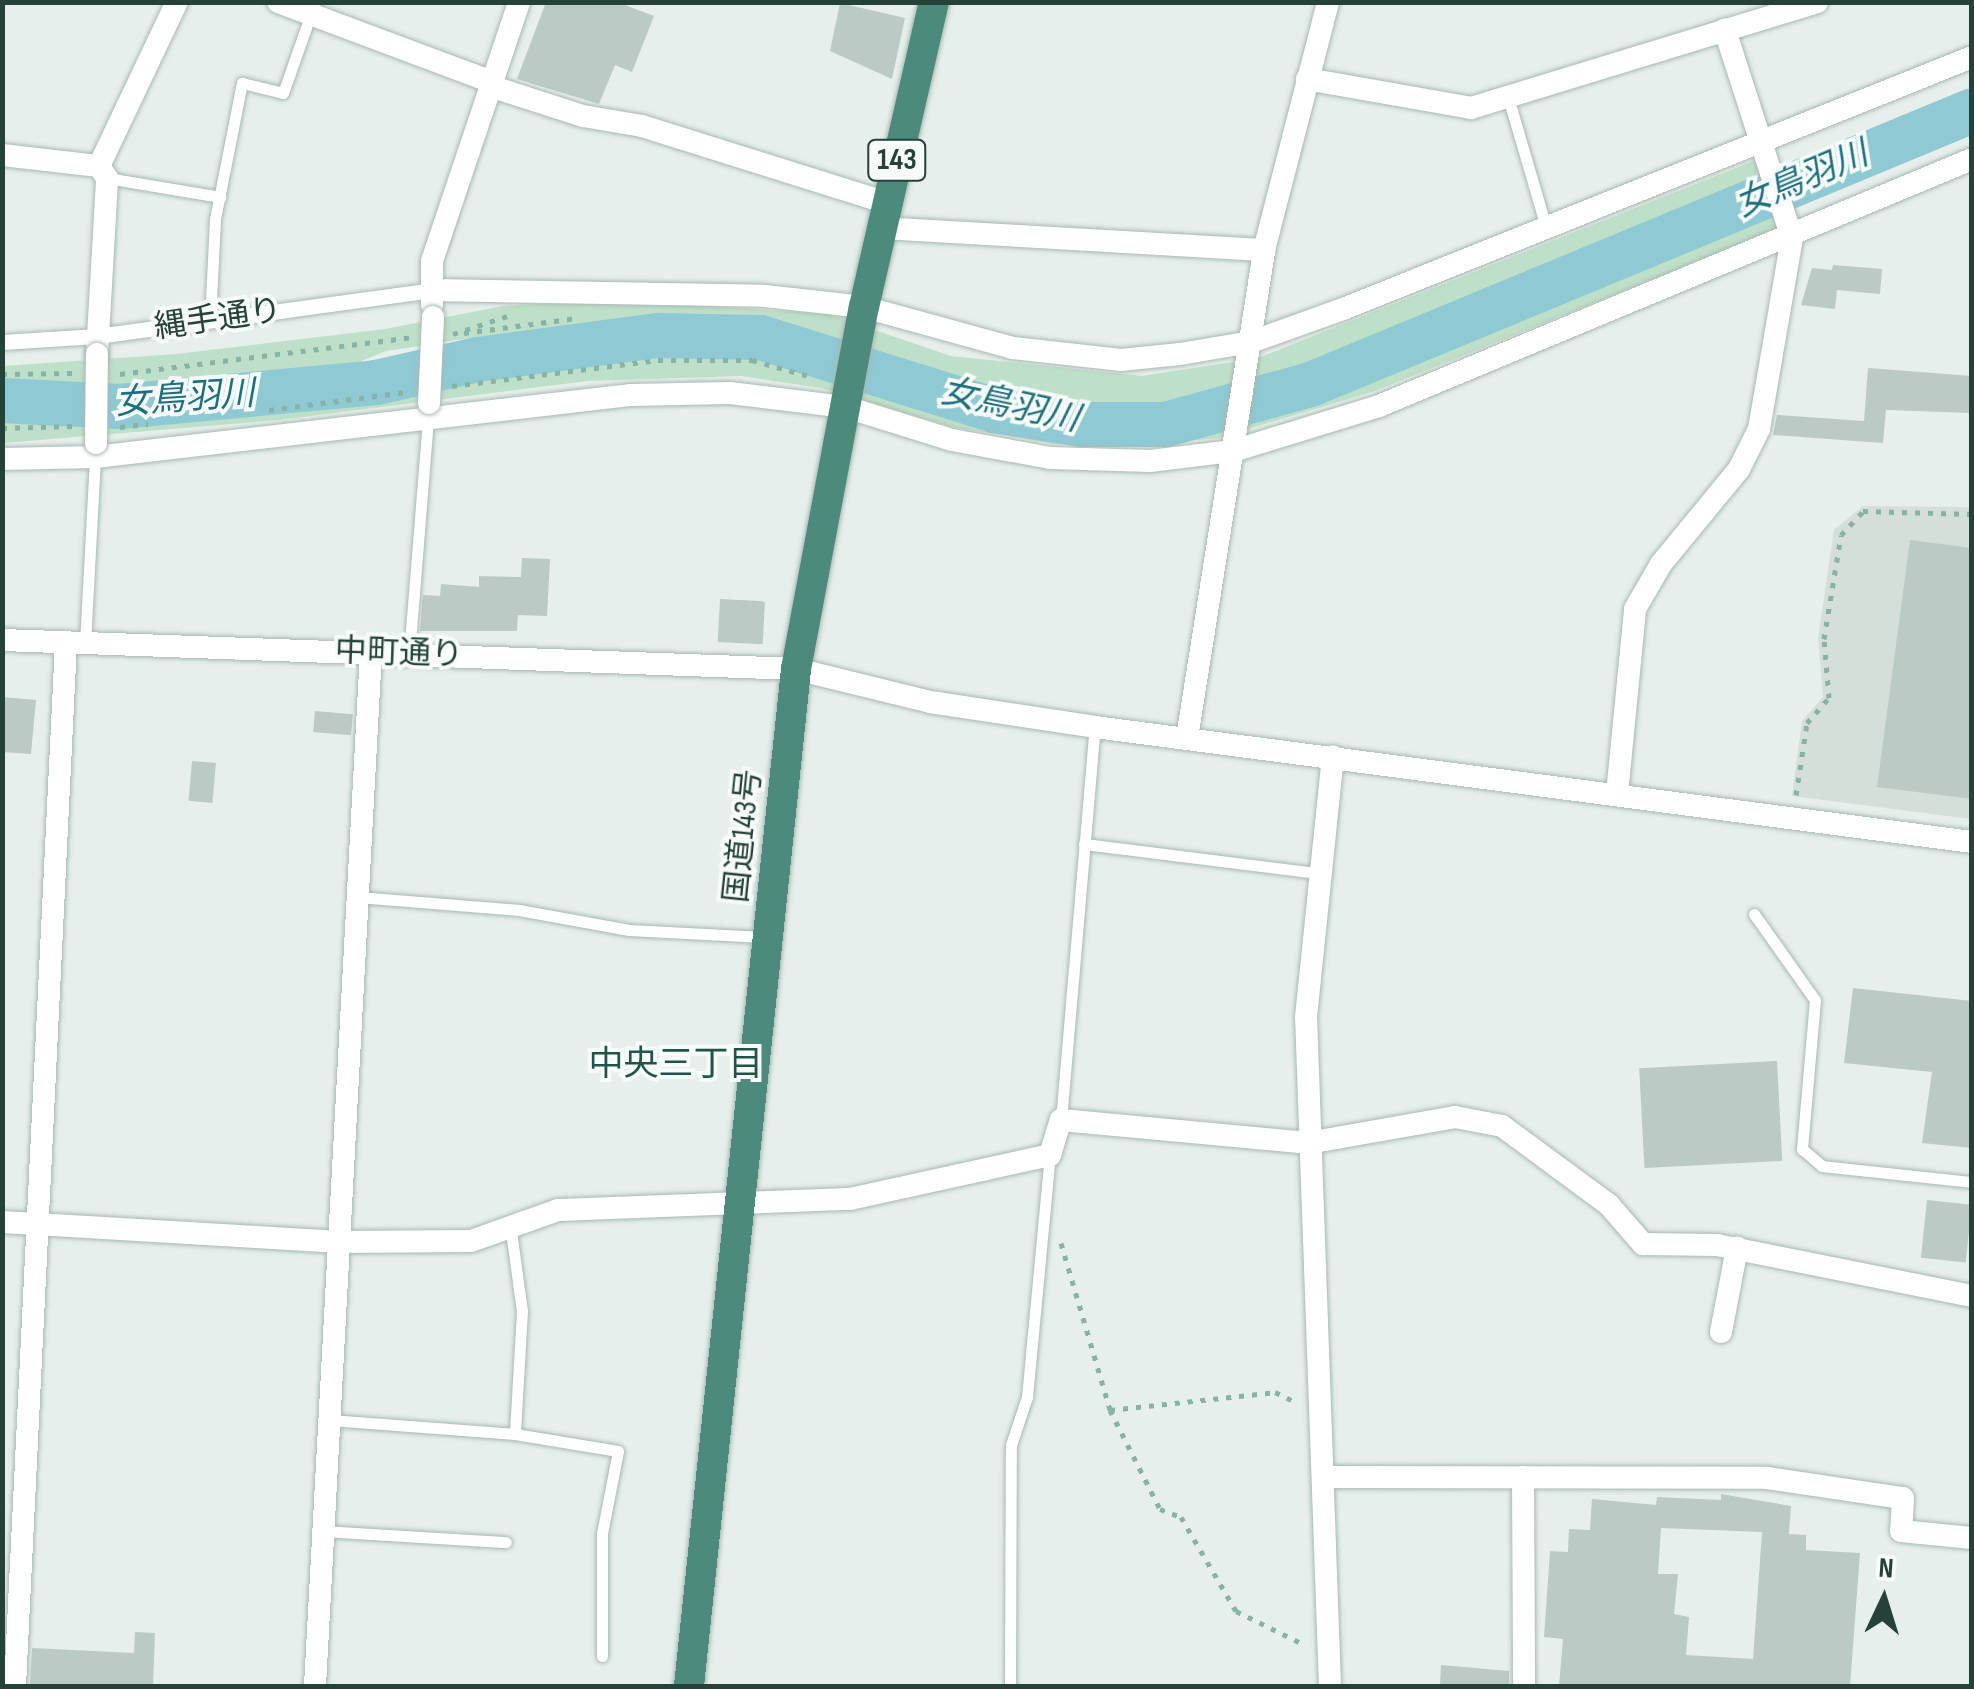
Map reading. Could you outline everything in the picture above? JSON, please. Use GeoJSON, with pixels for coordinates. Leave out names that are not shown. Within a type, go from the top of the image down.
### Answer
{"type":"FeatureCollection","features":[{"type":"Feature","properties":{"kind":"highway","name":"国道143号"},"geometry":{"type":"LineString","coordinates":[[689,1686],[743,1203],[796,669],[863,312],[934,2]]}},
{"type":"Feature","properties":{"kind":"street"},"geometry":{"type":"LineString","coordinates":[[99,443],[96,360],[103,172],[176,2]]}},
{"type":"Feature","properties":{"kind":"street"},"geometry":{"type":"LineString","coordinates":[[278,2],[312,8],[491,84],[583,116],[642,126],[884,216],[1264,250]]}},
{"type":"Feature","properties":{"kind":"street"},"geometry":{"type":"LineString","coordinates":[[428,400],[432,260],[519,2]]}},
{"type":"Feature","properties":{"kind":"street"},"geometry":{"type":"LineString","coordinates":[[1187,738],[1264,250],[1328,2]]}},
{"type":"Feature","properties":{"kind":"street"},"geometry":{"type":"LineString","coordinates":[[1306,79],[1472,108],[1817,2]]}},
{"type":"Feature","properties":{"kind":"street"},"geometry":{"type":"LineString","coordinates":[[1617,794],[1635,609],[1661,564],[1739,469],[1759,429],[1790,232],[1726,30]]}},
{"type":"Feature","properties":{"kind":"street"},"geometry":{"type":"LineString","coordinates":[[432,290],[765,296],[863,312],[1013,348],[1121,360],[1250,347],[1762,145],[1972,57]]}},
{"type":"Feature","properties":{"kind":"street"},"geometry":{"type":"LineString","coordinates":[[2,155],[103,172]]}},
{"type":"Feature","properties":{"kind":"street"},"geometry":{"type":"LineString","coordinates":[[2,459],[428,400],[730,393],[846,402],[952,440],[1050,458],[1150,461],[1234,446],[1378,406],[1972,158]]}},
{"type":"Feature","properties":{"kind":"street","name":"縄手通り"},"geometry":{"type":"LineString","coordinates":[[2,342],[96,360],[210,321],[432,290]]}},
{"type":"Feature","properties":{"kind":"street","name":"中町通り"},"geometry":{"type":"LineString","coordinates":[[2,640],[796,669],[930,702],[1095,727],[1972,842]]}},
{"type":"Feature","properties":{"kind":"street"},"geometry":{"type":"LineString","coordinates":[[15,1686],[38,1225],[75,643]]}},
{"type":"Feature","properties":{"kind":"street"},"geometry":{"type":"LineString","coordinates":[[315,1686],[371,653]]}},
{"type":"Feature","properties":{"kind":"street"},"geometry":{"type":"LineString","coordinates":[[1330,1686],[1324,1414],[1308,1143],[1308,960],[1333,756]]}},
{"type":"Feature","properties":{"kind":"street"},"geometry":{"type":"LineString","coordinates":[[2,1222],[340,1242],[471,1242],[511,1231],[558,1210],[850,1199],[1050,1155],[1061,1120],[1308,1143],[1456,1117],[1502,1126],[1609,1205],[1643,1244],[1736,1248],[1972,1296]]}},
{"type":"Feature","properties":{"kind":"street"},"geometry":{"type":"LineString","coordinates":[[1721,1332],[1736,1248]]}},
{"type":"Feature","properties":{"kind":"street"},"geometry":{"type":"LineString","coordinates":[[1326,1477],[1767,1478],[1904,1498],[1902,1531],[1972,1538]]}},
{"type":"Feature","properties":{"kind":"street"},"geometry":{"type":"LineString","coordinates":[[1522,1477],[1524,1686]]}},
{"type":"Feature","properties":{"kind":"lane"},"geometry":{"type":"LineString","coordinates":[[210,321],[220,197],[242,83],[283,92],[312,8]]}},
{"type":"Feature","properties":{"kind":"lane"},"geometry":{"type":"LineString","coordinates":[[1508,97],[1547,230]]}},
{"type":"Feature","properties":{"kind":"lane"},"geometry":{"type":"LineString","coordinates":[[103,172],[220,197]]}},
{"type":"Feature","properties":{"kind":"lane"},"geometry":{"type":"LineString","coordinates":[[408,655],[428,400]]}},
{"type":"Feature","properties":{"kind":"lane"},"geometry":{"type":"LineString","coordinates":[[75,643],[99,443]]}},
{"type":"Feature","properties":{"kind":"lane"},"geometry":{"type":"LineString","coordinates":[[1061,1120],[1095,727]]}},
{"type":"Feature","properties":{"kind":"lane"},"geometry":{"type":"LineString","coordinates":[[1084,844],[1318,874]]}},
{"type":"Feature","properties":{"kind":"lane"},"geometry":{"type":"LineString","coordinates":[[358,897],[519,910],[629,930],[768,938]]}},
{"type":"Feature","properties":{"kind":"lane"},"geometry":{"type":"LineString","coordinates":[[1754,914],[1816,1000],[1802,1149],[1822,1166],[1972,1182]]}},
{"type":"Feature","properties":{"kind":"lane"},"geometry":{"type":"LineString","coordinates":[[1010,1686],[1011,1445],[1027,1397],[1042,1205],[1050,1155]]}},
{"type":"Feature","properties":{"kind":"lane"},"geometry":{"type":"LineString","coordinates":[[511,1231],[522,1311],[515,1434]]}},
{"type":"Feature","properties":{"kind":"lane"},"geometry":{"type":"LineString","coordinates":[[330,1420],[515,1434],[618,1451],[602,1532],[602,1656]]}},
{"type":"Feature","properties":{"kind":"lane"},"geometry":{"type":"LineString","coordinates":[[324,1531],[506,1542]]}},
{"type":"Feature","properties":{"kind":"path"},"geometry":{"type":"LineString","coordinates":[[467,328],[510,314]]}},
{"type":"Feature","properties":{"kind":"path"},"geometry":{"type":"LineString","coordinates":[[2,374],[96,360],[392,339]]}},
{"type":"Feature","properties":{"kind":"path"},"geometry":{"type":"LineString","coordinates":[[251,413],[428,400],[658,360],[752,360],[812,377]]}},
{"type":"Feature","properties":{"kind":"path"},"geometry":{"type":"LineString","coordinates":[[99,443],[155,424]]}},
{"type":"Feature","properties":{"kind":"path"},"geometry":{"type":"LineString","coordinates":[[2,428],[75,426]]}},
{"type":"Feature","properties":{"kind":"path"},"geometry":{"type":"LineString","coordinates":[[1795,803],[1807,723],[1829,698],[1824,640],[1842,535],[1862,512],[1972,514]]}},
{"type":"Feature","properties":{"kind":"path"},"geometry":{"type":"LineString","coordinates":[[1042,1205],[1061,1242],[1110,1410],[1160,1509],[1181,1517],[1236,1612],[1287,1640],[1330,1651]]}},
{"type":"Feature","properties":{"kind":"path"},"geometry":{"type":"LineString","coordinates":[[1110,1410],[1276,1392],[1324,1414]]}},
{"type":"Feature","properties":{"kind":"shaded area"},"geometry":{"type":"Polygon","coordinates":[[[1863,506],[1971,507],[1971,819],[1792,796],[1802,721],[1823,697],[1818,638],[1834,530],[1863,506]]]}},
{"type":"Feature","properties":{"kind":"green space"},"geometry":{"type":"Polygon","coordinates":[[[1756,160],[1771,188],[1232,404],[1144,417],[1071,416],[997,402],[848,343],[724,319],[477,337],[386,351],[339,370],[258,385],[109,391],[3,385],[2,366],[176,354],[385,329],[503,306],[616,300],[828,314],[951,356],[1142,376],[1258,358],[1756,160]]]}},
{"type":"Feature","properties":{"kind":"green space"},"geometry":{"type":"Polygon","coordinates":[[[1774,201],[1782,226],[1770,232],[1375,391],[1218,438],[1131,447],[1054,444],[953,427],[821,388],[741,376],[588,381],[279,420],[3,443],[2,406],[115,412],[248,401],[658,344],[757,346],[823,373],[990,418],[1079,431],[1168,431],[1330,380],[1774,201]]]}},
{"type":"Feature","properties":{"kind":"building"},"geometry":{"type":"Polygon","coordinates":[[[546,2],[617,2],[654,16],[632,72],[615,65],[599,104],[517,79],[546,2]]]}},
{"type":"Feature","properties":{"kind":"building"},"geometry":{"type":"Polygon","coordinates":[[[840,3],[905,18],[892,79],[830,51],[840,3]]]}},
{"type":"Feature","properties":{"kind":"building"},"geometry":{"type":"Polygon","coordinates":[[[1833,265],[1882,269],[1880,294],[1837,290],[1835,309],[1801,305],[1812,268],[1832,270],[1833,265]]]}},
{"type":"Feature","properties":{"kind":"building"},"geometry":{"type":"Polygon","coordinates":[[[1868,368],[1972,376],[1972,413],[1886,410],[1883,443],[1773,435],[1777,415],[1864,421],[1868,368]]]}},
{"type":"Feature","properties":{"kind":"building"},"geometry":{"type":"Polygon","coordinates":[[[1910,540],[1972,548],[1972,799],[1877,787],[1910,540]]]}},
{"type":"Feature","properties":{"kind":"building"},"geometry":{"type":"Polygon","coordinates":[[[522,558],[550,559],[547,616],[518,615],[517,631],[420,631],[423,595],[440,596],[441,584],[479,587],[479,576],[521,577],[522,558]]]}},
{"type":"Feature","properties":{"kind":"building"},"geometry":{"type":"Polygon","coordinates":[[[720,599],[765,601],[763,644],[718,642],[720,599]]]}},
{"type":"Feature","properties":{"kind":"building"},"geometry":{"type":"Polygon","coordinates":[[[2,697],[36,700],[31,754],[2,752],[2,697]]]}},
{"type":"Feature","properties":{"kind":"building"},"geometry":{"type":"Polygon","coordinates":[[[315,711],[353,714],[351,735],[313,732],[315,711]]]}},
{"type":"Feature","properties":{"kind":"building"},"geometry":{"type":"Polygon","coordinates":[[[192,761],[216,763],[212,803],[189,801],[192,761]]]}},
{"type":"Feature","properties":{"kind":"building"},"geometry":{"type":"Polygon","coordinates":[[[1853,988],[1972,1001],[1972,1148],[1922,1143],[1932,1072],[1844,1063],[1853,988]]]}},
{"type":"Feature","properties":{"kind":"building"},"geometry":{"type":"Polygon","coordinates":[[[1777,1061],[1782,1161],[1644,1168],[1639,1068],[1777,1061]]]}},
{"type":"Feature","properties":{"kind":"building"},"geometry":{"type":"Polygon","coordinates":[[[1927,1200],[1972,1205],[1966,1262],[1921,1258],[1927,1200]]]}},
{"type":"Feature","properties":{"kind":"building"},"geometry":{"type":"Polygon","coordinates":[[[1721,1494],[1791,1506],[1789,1534],[1806,1535],[1806,1550],[1860,1553],[1850,1686],[1559,1686],[1563,1639],[1544,1637],[1550,1551],[1568,1552],[1569,1529],[1590,1530],[1592,1499],[1656,1505],[1657,1497],[1721,1500],[1721,1494]],[[1661,1528],[1658,1574],[1678,1574],[1674,1614],[1689,1617],[1686,1655],[1753,1659],[1762,1532],[1661,1528]]]}},
{"type":"Feature","properties":{"kind":"building"},"geometry":{"type":"Polygon","coordinates":[[[135,1632],[155,1633],[153,1686],[30,1686],[32,1648],[134,1653],[135,1632]]]}},
{"type":"Feature","properties":{"kind":"building"},"geometry":{"type":"Polygon","coordinates":[[[1441,1665],[1509,1671],[1509,1686],[1440,1686],[1441,1665]]]}},
{"type":"Feature","properties":{"kind":"waterway","name":"女鳥羽川"},"geometry":{"type":"LineString","coordinates":[[2,400],[119,406],[376,382],[477,359],[658,335],[760,337],[994,410],[1081,424],[1165,424],[1310,384],[1972,110]]}},
{"type":"Feature","properties":{"kind":"district","name":"中央三丁目"},"geometry":{"type":"Point","coordinates":[676,1065]}}]}
